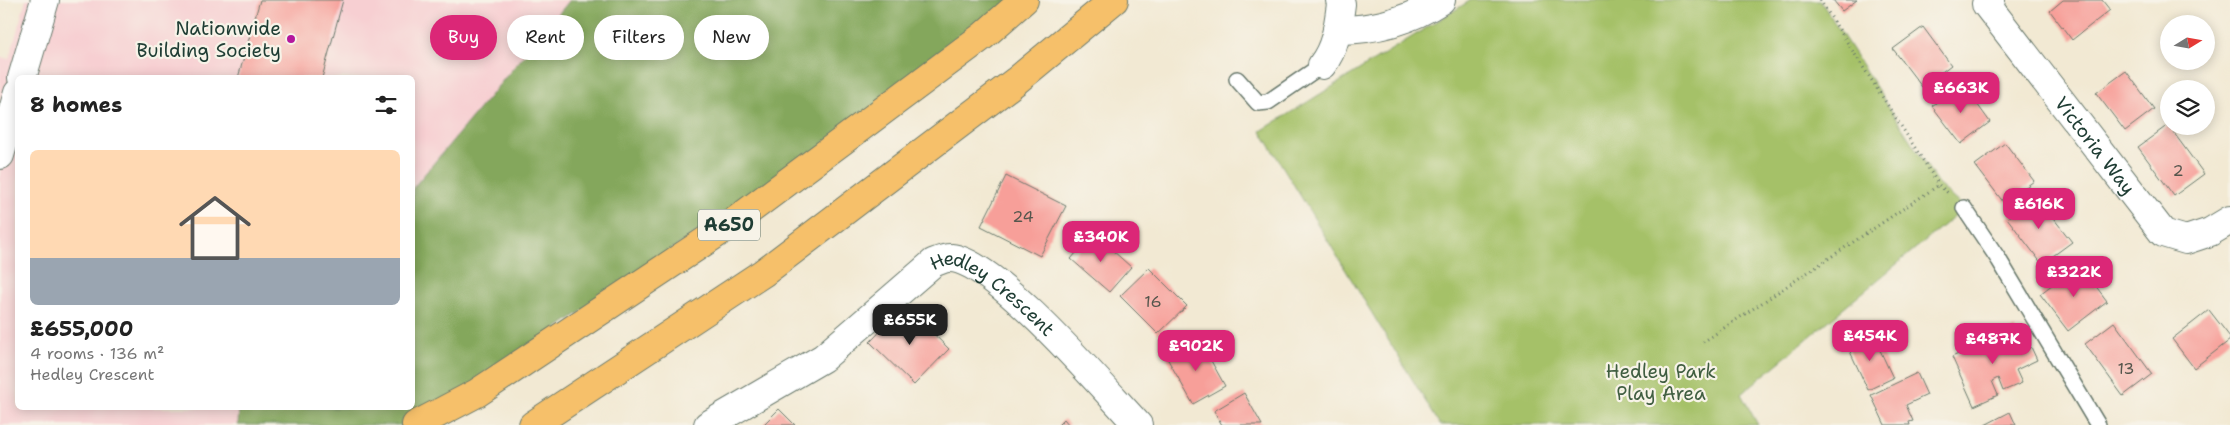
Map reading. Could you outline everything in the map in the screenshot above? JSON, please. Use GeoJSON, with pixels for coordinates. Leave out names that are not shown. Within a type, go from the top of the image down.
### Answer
{"type":"FeatureCollection","features":[{"type":"Feature","properties":{"kind":"highway","name":"A650"},"geometry":{"type":"LineString","coordinates":[[416,425],[477,393],[731,224],[983,36],[1024,0]]}},
{"type":"Feature","properties":{"kind":"highway","name":"A650"},"geometry":{"type":"LineString","coordinates":[[533,425],[763,273],[1016,82],[1114,0]]}},
{"type":"Feature","properties":{"kind":"street"},"geometry":{"type":"LineString","coordinates":[[23,75],[45,0]]}},
{"type":"Feature","properties":{"kind":"street"},"geometry":{"type":"LineString","coordinates":[[1322,65],[1332,52],[1338,30],[1340,0]]}},
{"type":"Feature","properties":{"kind":"street"},"geometry":{"type":"LineString","coordinates":[[1338,30],[1363,30],[1386,26],[1426,10],[1441,0]]}},
{"type":"Feature","properties":{"kind":"street","name":"Victoria Way"},"geometry":{"type":"LineString","coordinates":[[1987,1],[2163,233],[2186,240],[2210,232],[2230,220]]}},
{"type":"Feature","properties":{"kind":"street"},"geometry":{"type":"LineString","coordinates":[[0,87],[15,92]]}},
{"type":"Feature","properties":{"kind":"street"},"geometry":{"type":"LineString","coordinates":[[0,155],[15,103]]}},
{"type":"Feature","properties":{"kind":"street","name":"Hedley Crescent"},"geometry":{"type":"LineString","coordinates":[[708,425],[822,358],[933,263],[950,258],[969,264],[992,278],[1027,308],[1138,425]]}},
{"type":"Feature","properties":{"kind":"lane"},"geometry":{"type":"LineString","coordinates":[[1237,79],[1258,103],[1268,102],[1322,65]]}},
{"type":"Feature","properties":{"kind":"lane"},"geometry":{"type":"LineString","coordinates":[[1964,208],[1999,260],[2098,425]]}},
{"type":"Feature","properties":{"kind":"path"},"geometry":{"type":"LineString","coordinates":[[1820,0],[1939,185],[1964,208]]}},
{"type":"Feature","properties":{"kind":"path"},"geometry":{"type":"LineString","coordinates":[[1703,342],[1939,185]]}},
{"type":"Feature","properties":{"kind":"shaded area"},"geometry":{"type":"Polygon","coordinates":[[[26,0],[570,0],[557,15],[507,15],[507,60],[520,60],[415,186],[415,75],[15,75],[15,410],[239,410],[238,425],[0,425],[0,57],[9,59],[26,0]]]}},
{"type":"Feature","properties":{"kind":"green space"},"geometry":{"type":"Polygon","coordinates":[[[570,0],[1024,0],[983,36],[416,425],[238,425],[239,410],[415,410],[415,186],[520,60],[584,60],[584,15],[557,15],[570,0]]]}},
{"type":"Feature","properties":{"kind":"green space","name":"Hedley Park Play Area"},"geometry":{"type":"Polygon","coordinates":[[[1471,0],[1820,0],[1939,185],[1964,208],[1741,394],[1758,425],[1440,425],[1261,131],[1471,0]]]}},
{"type":"Feature","properties":{"kind":"building","name":"Nationwide Building Society"},"geometry":{"type":"Polygon","coordinates":[[[260,0],[343,0],[323,75],[239,75],[260,0]]]}},
{"type":"Feature","properties":{"kind":"building"},"geometry":{"type":"Polygon","coordinates":[[[1833,0],[1857,0],[1842,11],[1833,0]]]}},
{"type":"Feature","properties":{"kind":"building"},"geometry":{"type":"Polygon","coordinates":[[[2063,0],[2102,0],[2110,10],[2072,40],[2050,11],[2063,0]]]}},
{"type":"Feature","properties":{"kind":"building"},"geometry":{"type":"Polygon","coordinates":[[[1923,27],[1951,65],[1922,87],[1893,49],[1923,27]]]}},
{"type":"Feature","properties":{"kind":"building"},"geometry":{"type":"Polygon","coordinates":[[[2126,71],[2154,109],[2125,131],[2096,93],[2126,71]]]}},
{"type":"Feature","properties":{"kind":"building"},"geometry":{"type":"Polygon","coordinates":[[[1962,83],[1990,122],[1961,144],[1932,106],[1962,83]]]}},
{"type":"Feature","properties":{"kind":"building"},"geometry":{"type":"Polygon","coordinates":[[[2160,131],[2160,135],[2175,135],[2204,174],[2174,196],[2138,147],[2160,131]]]}},
{"type":"Feature","properties":{"kind":"building"},"geometry":{"type":"Polygon","coordinates":[[[2005,143],[2034,181],[2004,203],[1975,165],[2005,143]]]}},
{"type":"Feature","properties":{"kind":"building"},"geometry":{"type":"Polygon","coordinates":[[[1006,176],[1066,206],[1040,256],[981,226],[1006,176]]]}},
{"type":"Feature","properties":{"kind":"building"},"geometry":{"type":"Polygon","coordinates":[[[2036,196],[2072,242],[2042,264],[2007,218],[2036,196]]]}},
{"type":"Feature","properties":{"kind":"building"},"geometry":{"type":"Polygon","coordinates":[[[1093,233],[1131,267],[1109,292],[1071,259],[1093,233]]]}},
{"type":"Feature","properties":{"kind":"building"},"geometry":{"type":"Polygon","coordinates":[[[2079,264],[2107,301],[2068,331],[2040,294],[2079,264]]]}},
{"type":"Feature","properties":{"kind":"building"},"geometry":{"type":"Polygon","coordinates":[[[1149,268],[1187,306],[1158,334],[1120,296],[1149,268]]]}},
{"type":"Feature","properties":{"kind":"building"},"geometry":{"type":"Polygon","coordinates":[[[905,306],[949,349],[914,385],[870,342],[905,306]]]}},
{"type":"Feature","properties":{"kind":"building"},"geometry":{"type":"Polygon","coordinates":[[[2209,310],[2230,337],[2230,340],[2194,368],[2172,339],[2209,310]]]}},
{"type":"Feature","properties":{"kind":"building"},"geometry":{"type":"Polygon","coordinates":[[[2114,322],[2152,374],[2123,396],[2085,344],[2114,322]]]}},
{"type":"Feature","properties":{"kind":"building"},"geometry":{"type":"Polygon","coordinates":[[[2015,328],[2025,350],[2031,347],[2037,360],[2016,370],[2022,383],[2003,391],[1998,378],[1992,381],[1998,395],[1974,406],[1952,357],[2015,328]]]}},
{"type":"Feature","properties":{"kind":"building"},"geometry":{"type":"Polygon","coordinates":[[[1872,333],[1893,378],[1868,390],[1847,345],[1872,333]]]}},
{"type":"Feature","properties":{"kind":"building"},"geometry":{"type":"Polygon","coordinates":[[[1199,339],[1225,386],[1193,404],[1167,358],[1199,339]]]}},
{"type":"Feature","properties":{"kind":"building"},"geometry":{"type":"Polygon","coordinates":[[[1917,373],[1927,395],[1906,405],[1913,421],[1909,422],[1910,425],[1885,425],[1871,395],[1917,373]]]}},
{"type":"Feature","properties":{"kind":"building"},"geometry":{"type":"Polygon","coordinates":[[[1244,393],[1262,425],[1222,425],[1214,411],[1244,393]]]}},
{"type":"Feature","properties":{"kind":"building"},"geometry":{"type":"Polygon","coordinates":[[[779,409],[795,425],[763,425],[779,409]]]}},
{"type":"Feature","properties":{"kind":"building"},"geometry":{"type":"Polygon","coordinates":[[[2010,412],[2016,425],[1985,425],[2010,412]]]}},
{"type":"Feature","properties":{"kind":"building"},"geometry":{"type":"Polygon","coordinates":[[[1064,419],[1069,425],[1058,425],[1064,419]]]}},
{"type":"Feature","properties":{"kind":"place","name":"Nationwide Building Society"},"geometry":{"type":"Point","coordinates":[291,39]}}]}
